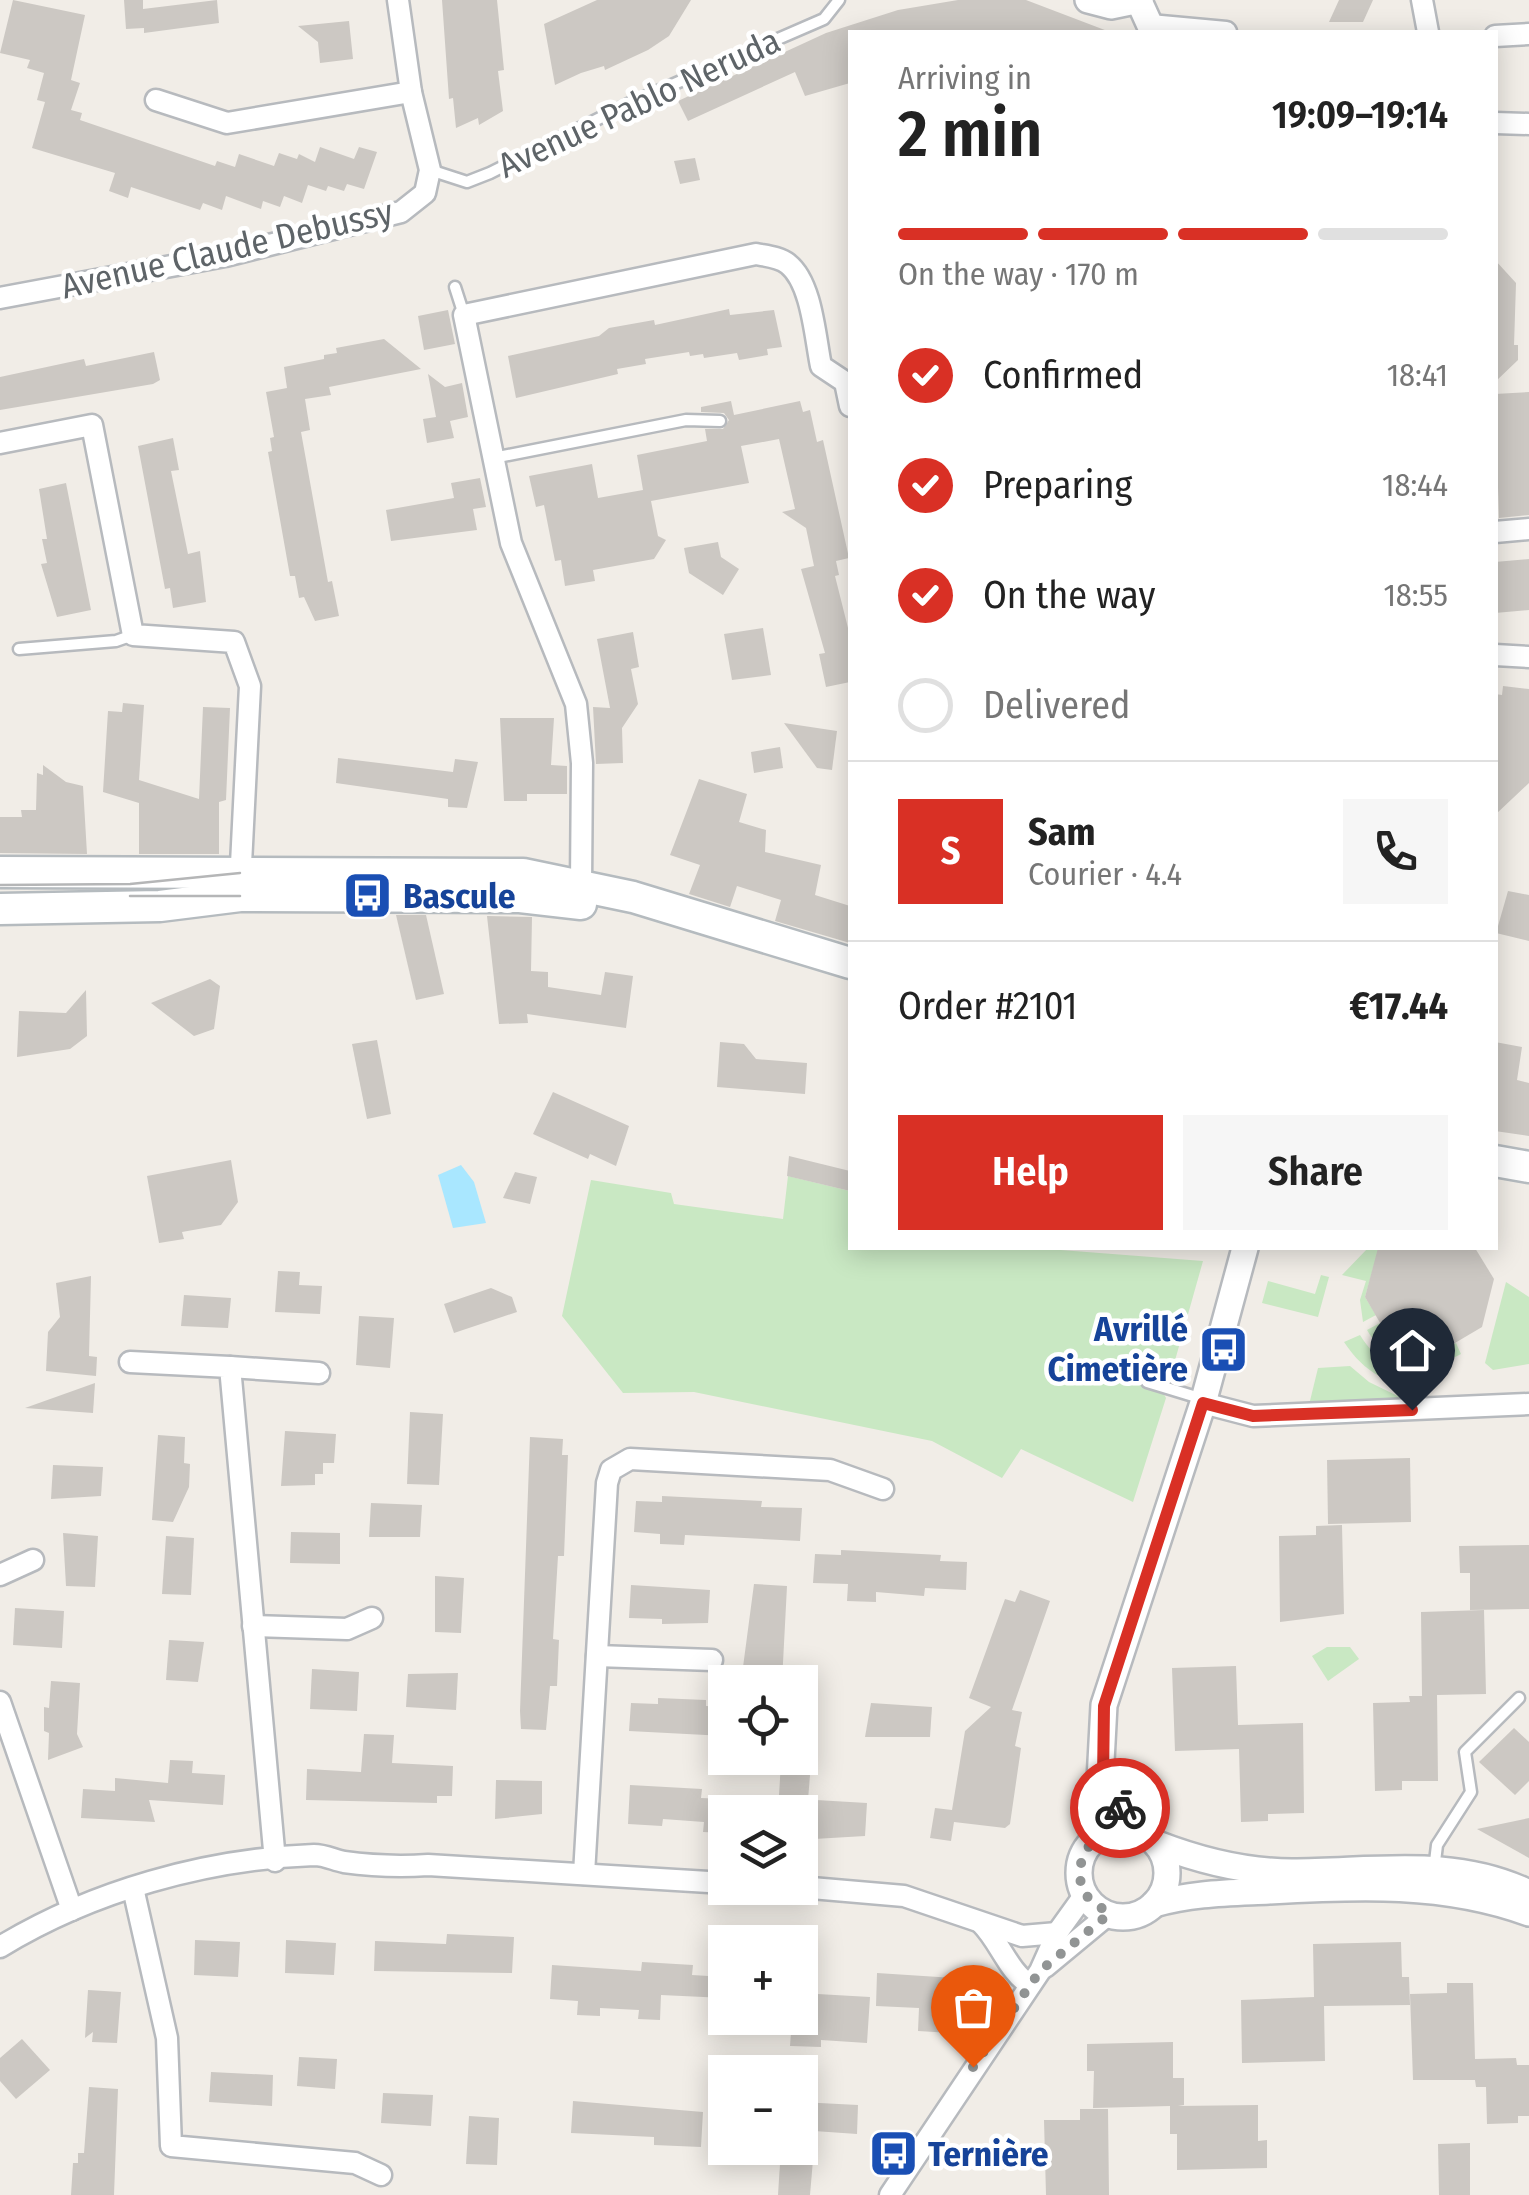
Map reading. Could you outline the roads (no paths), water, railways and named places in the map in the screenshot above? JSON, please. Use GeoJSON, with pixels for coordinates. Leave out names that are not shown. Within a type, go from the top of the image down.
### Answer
{"type":"FeatureCollection","features":[{"type":"Feature","properties":{"kind":"main road"},"geometry":{"type":"LineString","coordinates":[[0,872],[556,900],[614,911],[848,980]]}},
{"type":"Feature","properties":{"kind":"main road"},"geometry":{"type":"LineString","coordinates":[[0,909],[160,906],[240,884],[480,872],[581,884],[848,962]]}},
{"type":"Feature","properties":{"kind":"main road"},"geometry":{"type":"LineString","coordinates":[[1498,1143],[1529,1148]]}},
{"type":"Feature","properties":{"kind":"main road"},"geometry":{"type":"LineString","coordinates":[[1498,1162],[1529,1168]]}},
{"type":"Feature","properties":{"kind":"street"},"geometry":{"type":"LineString","coordinates":[[398,0],[411,92],[430,170]]}},
{"type":"Feature","properties":{"kind":"street"},"geometry":{"type":"LineString","coordinates":[[1088,0],[1111,6],[1140,0],[1151,29],[1176,30]]}},
{"type":"Feature","properties":{"kind":"street"},"geometry":{"type":"LineString","coordinates":[[1422,0],[1428,30]]}},
{"type":"Feature","properties":{"kind":"street"},"geometry":{"type":"LineString","coordinates":[[1498,36],[1529,34]]}},
{"type":"Feature","properties":{"kind":"street"},"geometry":{"type":"LineString","coordinates":[[156,100],[227,123],[411,92]]}},
{"type":"Feature","properties":{"kind":"street"},"geometry":{"type":"LineString","coordinates":[[1498,124],[1529,124]]}},
{"type":"Feature","properties":{"kind":"street","name":"Avenue Claude Debussy"},"geometry":{"type":"LineString","coordinates":[[0,298],[224,256],[401,212],[425,193],[430,170]]}},
{"type":"Feature","properties":{"kind":"street"},"geometry":{"type":"LineString","coordinates":[[581,884],[582,763],[576,704],[511,542],[464,315],[756,254],[772,257],[788,263],[798,277],[821,366],[844,382],[848,398]]}},
{"type":"Feature","properties":{"kind":"street"},"geometry":{"type":"LineString","coordinates":[[0,442],[92,425],[133,635],[234,642],[250,686],[240,884]]}},
{"type":"Feature","properties":{"kind":"street"},"geometry":{"type":"LineString","coordinates":[[1498,532],[1529,529]]}},
{"type":"Feature","properties":{"kind":"street"},"geometry":{"type":"LineString","coordinates":[[1498,655],[1529,657]]}},
{"type":"Feature","properties":{"kind":"street"},"geometry":{"type":"LineString","coordinates":[[890,2195],[1035,1978],[1057,1933],[1084,1894],[1081,1860],[1097,1837],[1104,1706],[1203,1401],[1244,1250]]}},
{"type":"Feature","properties":{"kind":"street"},"geometry":{"type":"LineString","coordinates":[[130,1362],[319,1373]]}},
{"type":"Feature","properties":{"kind":"street"},"geometry":{"type":"LineString","coordinates":[[230,1366],[275,1860]]}},
{"type":"Feature","properties":{"kind":"street"},"geometry":{"type":"LineString","coordinates":[[1203,1401],[1253,1416],[1529,1404]]}},
{"type":"Feature","properties":{"kind":"street"},"geometry":{"type":"LineString","coordinates":[[584,1874],[607,1483],[616,1465],[630,1460],[830,1470],[883,1489]]}},
{"type":"Feature","properties":{"kind":"street"},"geometry":{"type":"LineString","coordinates":[[0,1575],[33,1560]]}},
{"type":"Feature","properties":{"kind":"street"},"geometry":{"type":"LineString","coordinates":[[252,1626],[347,1629],[372,1618]]}},
{"type":"Feature","properties":{"kind":"street"},"geometry":{"type":"LineString","coordinates":[[596,1656],[712,1660]]}},
{"type":"Feature","properties":{"kind":"street"},"geometry":{"type":"LineString","coordinates":[[0,1702],[72,1910]]}},
{"type":"Feature","properties":{"kind":"street"},"geometry":{"type":"LineString","coordinates":[[1103,1778],[1134,1830],[1156,1844],[1204,1862],[1263,1871],[1433,1880],[1529,1913]]}},
{"type":"Feature","properties":{"kind":"street"},"geometry":{"type":"LineString","coordinates":[[1097,1837],[1118,1829],[1134,1830]]}},
{"type":"Feature","properties":{"kind":"street"},"geometry":{"type":"LineString","coordinates":[[1154,1904],[1167,1878],[1156,1844]]}},
{"type":"Feature","properties":{"kind":"street"},"geometry":{"type":"LineString","coordinates":[[0,1947],[72,1910],[133,1888],[220,1867],[318,1854],[404,1869],[428,1865],[708,1882]]}},
{"type":"Feature","properties":{"kind":"street"},"geometry":{"type":"LineString","coordinates":[[1084,1894],[1109,1914],[1133,1916],[1154,1904],[1223,1891],[1403,1887],[1464,1872],[1529,1893]]}},
{"type":"Feature","properties":{"kind":"street"},"geometry":{"type":"LineString","coordinates":[[133,1888],[167,2038],[171,2146],[355,2163],[381,2175]]}},
{"type":"Feature","properties":{"kind":"street"},"geometry":{"type":"LineString","coordinates":[[818,1888],[904,1896],[1022,1936],[1057,1933]]}},
{"type":"Feature","properties":{"kind":"street"},"geometry":{"type":"LineString","coordinates":[[976,1918],[1002,1948],[1017,1976],[1035,1978],[1109,1914]]}},
{"type":"Feature","properties":{"kind":"lane","name":"Avenue Pablo Neruda"},"geometry":{"type":"LineString","coordinates":[[430,170],[468,182],[490,173],[628,104],[824,20],[839,0]]}},
{"type":"Feature","properties":{"kind":"lane"},"geometry":{"type":"LineString","coordinates":[[455,287],[464,315]]}},
{"type":"Feature","properties":{"kind":"lane"},"geometry":{"type":"LineString","coordinates":[[493,458],[686,420],[720,422]]}},
{"type":"Feature","properties":{"kind":"lane"},"geometry":{"type":"LineString","coordinates":[[19,649],[116,641],[133,635]]}},
{"type":"Feature","properties":{"kind":"lane"},"geometry":{"type":"LineString","coordinates":[[1147,1382],[1203,1401]]}},
{"type":"Feature","properties":{"kind":"lane"},"geometry":{"type":"LineString","coordinates":[[1433,1880],[1437,1845],[1471,1792],[1465,1752],[1519,1698]]}},
{"type":"Feature","properties":{"kind":"water"},"geometry":{"type":"Polygon","coordinates":[[[461,1165],[474,1182],[486,1223],[453,1228],[438,1175],[461,1165]]]}},
{"type":"Feature","properties":{"kind":"tram line"},"geometry":{"type":"LineString","coordinates":[[0,885],[130,884],[240,873]]}},
{"type":"Feature","properties":{"kind":"tram line"},"geometry":{"type":"LineString","coordinates":[[130,896],[240,896]]}},
{"type":"Feature","properties":{"kind":"place","name":"Bascule"},"geometry":{"type":"Point","coordinates":[368,896]}},
{"type":"Feature","properties":{"kind":"place","name":"Avrillé Cimetière"},"geometry":{"type":"Point","coordinates":[1223,1349]}},
{"type":"Feature","properties":{"kind":"place","name":"Ternière"},"geometry":{"type":"Point","coordinates":[893,2154]}}]}
